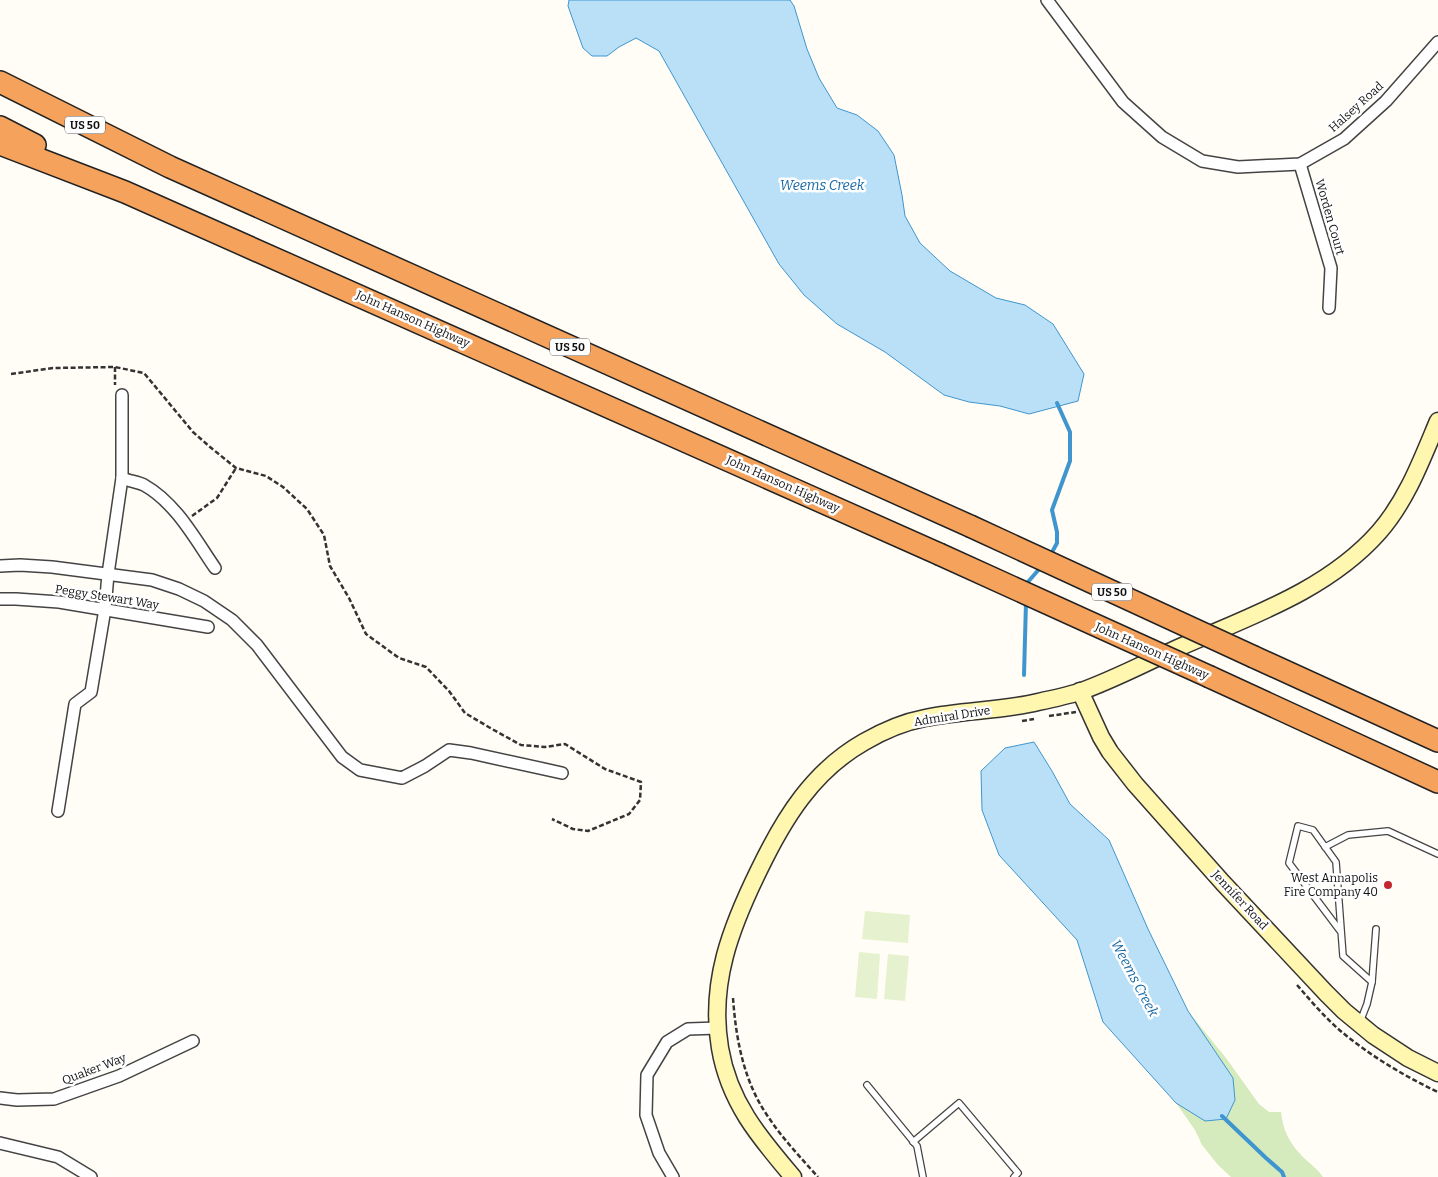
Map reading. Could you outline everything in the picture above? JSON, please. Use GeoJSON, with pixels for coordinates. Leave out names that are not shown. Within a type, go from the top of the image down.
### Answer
{"type":"FeatureCollection","features":[{"type":"Feature","properties":{"kind":"highway"},"geometry":{"type":"LineString","coordinates":[[0,70],[170,167]]}},
{"type":"Feature","properties":{"kind":"highway","name":"US 50"},"geometry":{"type":"LineString","coordinates":[[0,82],[170,167],[970,526],[1438,740]]}},
{"type":"Feature","properties":{"kind":"highway"},"geometry":{"type":"LineString","coordinates":[[0,127],[125,192]]}},
{"type":"Feature","properties":{"kind":"highway"},"geometry":{"type":"LineString","coordinates":[[0,144],[125,192]]}},
{"type":"Feature","properties":{"kind":"highway","name":"John Hanson Highway"},"geometry":{"type":"LineString","coordinates":[[125,192],[939,554],[1438,782]]}},
{"type":"Feature","properties":{"kind":"street","name":"Halsey Road"},"geometry":{"type":"LineString","coordinates":[[1047,0],[1123,102],[1162,137],[1202,161],[1238,167],[1300,164],[1344,139],[1386,101],[1438,42]]}},
{"type":"Feature","properties":{"kind":"street","name":"Worden Court"},"geometry":{"type":"LineString","coordinates":[[1300,164],[1331,268],[1329,308]]}},
{"type":"Feature","properties":{"kind":"street"},"geometry":{"type":"LineString","coordinates":[[58,811],[75,704],[91,692],[105,610],[108,574],[122,478],[122,395]]}},
{"type":"Feature","properties":{"kind":"street","name":"Admiral Drive"},"geometry":{"type":"LineString","coordinates":[[793,1177],[760,1138],[740,1108],[725,1070],[720,1050],[717,1006],[722,969],[740,910],[772,842],[804,792],[830,766],[864,742],[891,729],[907,723],[940,716],[1032,704],[1080,691],[1284,601],[1322,580],[1344,564],[1377,534],[1388,521],[1416,473],[1438,421]]}},
{"type":"Feature","properties":{"kind":"street"},"geometry":{"type":"LineString","coordinates":[[122,478],[144,485],[166,502],[184,522],[215,568]]}},
{"type":"Feature","properties":{"kind":"street"},"geometry":{"type":"LineString","coordinates":[[0,566],[52,567],[152,580],[179,589],[204,601],[232,620],[257,645],[342,757],[360,770],[402,778],[426,766],[449,750],[562,773]]}},
{"type":"Feature","properties":{"kind":"street","name":"Peggy Stewart Way"},"geometry":{"type":"LineString","coordinates":[[0,599],[59,602],[208,627]]}},
{"type":"Feature","properties":{"kind":"street","name":"Jennifer Road"},"geometry":{"type":"LineString","coordinates":[[1080,691],[1101,737],[1115,760],[1242,903],[1326,993],[1359,1024],[1402,1054],[1438,1073]]}},
{"type":"Feature","properties":{"kind":"street"},"geometry":{"type":"LineString","coordinates":[[672,1177],[659,1153],[646,1115],[647,1075],[667,1042],[688,1029],[718,1028]]}},
{"type":"Feature","properties":{"kind":"street","name":"Quaker Way"},"geometry":{"type":"LineString","coordinates":[[0,1098],[17,1100],[54,1098],[119,1076],[193,1041]]}},
{"type":"Feature","properties":{"kind":"street"},"geometry":{"type":"LineString","coordinates":[[0,1143],[58,1157],[91,1177]]}},
{"type":"Feature","properties":{"kind":"lane"},"geometry":{"type":"LineString","coordinates":[[1341,932],[1289,863],[1298,826],[1313,830],[1336,862],[1343,956],[1372,982]]}},
{"type":"Feature","properties":{"kind":"lane"},"geometry":{"type":"LineString","coordinates":[[1325,846],[1348,835],[1388,831],[1438,854]]}},
{"type":"Feature","properties":{"kind":"lane"},"geometry":{"type":"LineString","coordinates":[[1359,1024],[1367,1004],[1372,982],[1376,929]]}},
{"type":"Feature","properties":{"kind":"lane"},"geometry":{"type":"LineString","coordinates":[[867,1086],[916,1146],[923,1177]]}},
{"type":"Feature","properties":{"kind":"lane"},"geometry":{"type":"LineString","coordinates":[[913,1142],[959,1103],[1018,1174],[1014,1177]]}},
{"type":"Feature","properties":{"kind":"path"},"geometry":{"type":"LineString","coordinates":[[11,374],[53,368],[115,367],[144,373],[193,432],[236,468],[266,476],[283,487],[308,509],[324,535],[330,566],[349,598],[366,634],[399,658],[426,667],[449,691],[465,713],[521,745],[545,747],[565,744],[605,770],[641,782],[640,800],[629,814],[588,832],[573,829],[552,819]]}},
{"type":"Feature","properties":{"kind":"path"},"geometry":{"type":"LineString","coordinates":[[115,367],[115,392],[122,395]]}},
{"type":"Feature","properties":{"kind":"path"},"geometry":{"type":"LineString","coordinates":[[184,522],[217,498],[236,468]]}},
{"type":"Feature","properties":{"kind":"path"},"geometry":{"type":"LineString","coordinates":[[1042,716],[1076,712]]}},
{"type":"Feature","properties":{"kind":"path"},"geometry":{"type":"LineString","coordinates":[[1019,721],[1035,718]]}},
{"type":"Feature","properties":{"kind":"path"},"geometry":{"type":"LineString","coordinates":[[733,991],[735,1027],[743,1062],[753,1090],[768,1118],[818,1177]]}},
{"type":"Feature","properties":{"kind":"green space"},"geometry":{"type":"Polygon","coordinates":[[[865,911],[910,915],[908,943],[862,939],[865,911]]]}},
{"type":"Feature","properties":{"kind":"green space"},"geometry":{"type":"Polygon","coordinates":[[[859,952],[880,954],[877,999],[855,997],[859,952]]]}},
{"type":"Feature","properties":{"kind":"green space"},"geometry":{"type":"Polygon","coordinates":[[[888,954],[909,956],[905,1001],[884,999],[888,954]]]}},
{"type":"Feature","properties":{"kind":"green space"},"geometry":{"type":"Polygon","coordinates":[[[1188,1011],[1226,1058],[1259,1104],[1269,1112],[1281,1112],[1285,1131],[1291,1142],[1298,1152],[1323,1177],[1231,1177],[1218,1165],[1202,1145],[1195,1130],[1176,1103],[1205,1121],[1233,1078],[1188,1011]]]}},
{"type":"Feature","properties":{"kind":"water","name":"Weems Creek"},"geometry":{"type":"Polygon","coordinates":[[[569,0],[790,0],[794,6],[807,49],[819,78],[837,108],[857,115],[878,131],[894,155],[905,216],[920,243],[950,271],[996,298],[1025,305],[1053,324],[1084,374],[1078,401],[1029,414],[944,395],[885,352],[837,324],[804,295],[779,264],[659,51],[636,38],[607,56],[592,56],[583,48],[568,6],[569,0]]]}},
{"type":"Feature","properties":{"kind":"water"},"geometry":{"type":"Polygon","coordinates":[[[1034,742],[1070,804],[1109,840],[1148,929],[1188,1011],[1233,1078],[1235,1100],[1226,1119],[1205,1121],[1176,1103],[1103,1022],[1077,940],[999,855],[982,810],[981,771],[1005,748],[1034,742]]]}},
{"type":"Feature","properties":{"kind":"waterway","name":"Weems Creek"},"geometry":{"type":"LineString","coordinates":[[1050,556],[1057,543],[1057,532],[1052,510],[1070,461],[1070,432],[1057,403]]}},
{"type":"Feature","properties":{"kind":"waterway","name":"Weems Creek"},"geometry":{"type":"LineString","coordinates":[[1027,588],[1027,583],[1041,567]]}},
{"type":"Feature","properties":{"kind":"waterway","name":"Weems Creek"},"geometry":{"type":"LineString","coordinates":[[1024,675],[1026,602]]}},
{"type":"Feature","properties":{"kind":"waterway","name":"Weems Creek"},"geometry":{"type":"LineString","coordinates":[[1222,1116],[1282,1172],[1284,1177]]}},
{"type":"Feature","properties":{"kind":"place","name":"West Annapolis Fire Company 40"},"geometry":{"type":"Point","coordinates":[1388,885]}}]}
